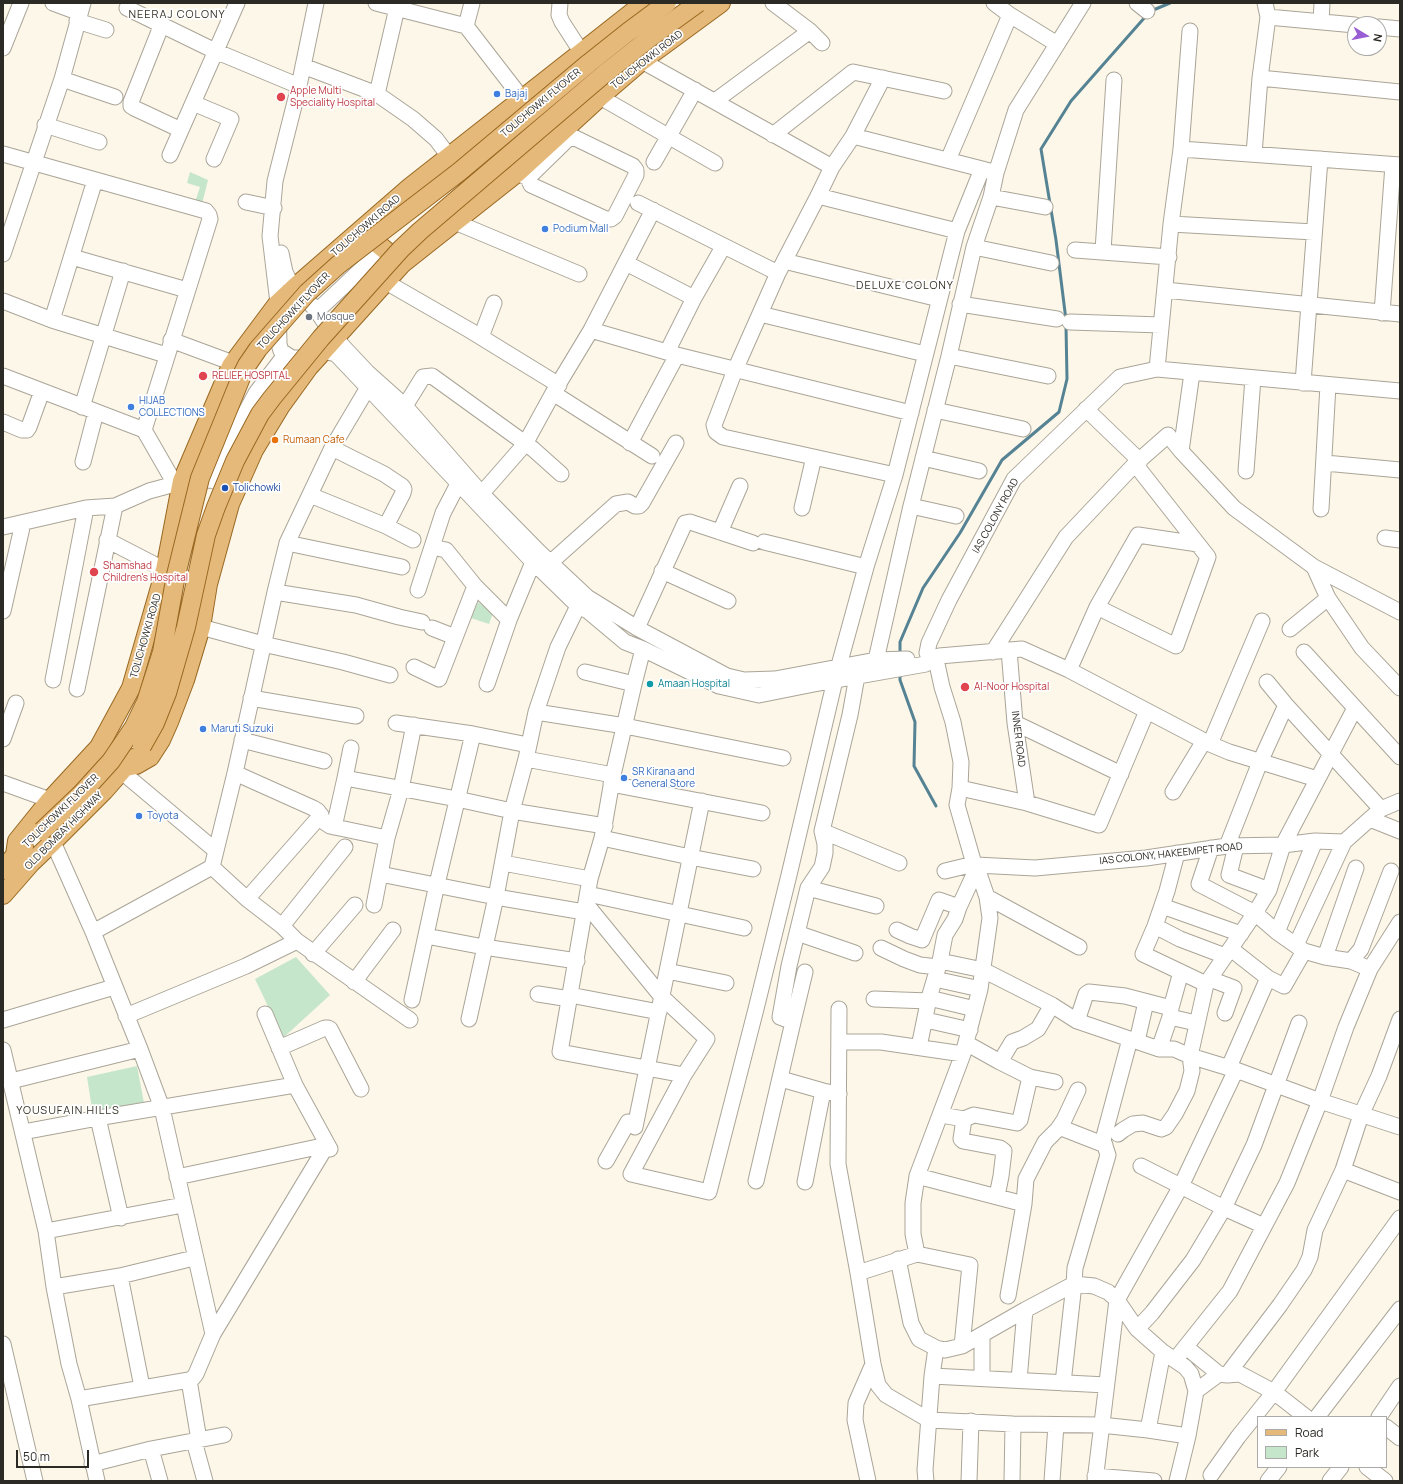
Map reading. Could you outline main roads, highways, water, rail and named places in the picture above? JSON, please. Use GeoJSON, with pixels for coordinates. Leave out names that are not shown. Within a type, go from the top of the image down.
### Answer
{"type":"FeatureCollection","features":[{"type":"Feature","properties":{"kind":"main road","name":"TOLICHOWKI ROAD"},"geometry":{"type":"LineString","coordinates":[[15,855],[16,841],[50,800],[99,747],[131,688],[165,570],[178,483],[231,366],[278,303],[295,287],[410,187],[644,3]]}},
{"type":"Feature","properties":{"kind":"main road","name":"TOLICHOWKI FLYOVER"},"geometry":{"type":"LineString","coordinates":[[15,855],[48,836],[82,793],[111,761],[134,727],[146,702],[162,652],[176,575],[200,478],[242,375],[258,349],[308,293],[338,265],[459,172],[589,62],[667,3]]}},
{"type":"Feature","properties":{"kind":"main road","name":"TOLICHOWKI FLYOVER"},"geometry":{"type":"LineString","coordinates":[[124,770],[142,746],[155,723],[172,678],[186,627],[206,535],[235,461],[260,414],[321,338],[420,230],[603,75],[651,37],[698,3]]}},
{"type":"Feature","properties":{"kind":"main road","name":"TOLICHOWKI ROAD"},"geometry":{"type":"LineString","coordinates":[[124,770],[150,757],[161,740],[185,680],[201,626],[208,584],[230,504],[254,450],[280,407],[309,367],[402,264],[455,222],[523,176],[567,134],[600,97],[642,61],[721,3]]}},
{"type":"Feature","properties":{"kind":"main road"},"geometry":{"type":"LineString","coordinates":[[361,230],[402,264]]}},
{"type":"Feature","properties":{"kind":"main road","name":"OLD BOMBAY HIGHWAY"},"geometry":{"type":"LineString","coordinates":[[3,895],[31,863],[48,836],[124,770]]}},
{"type":"Feature","properties":{"kind":"main road","name":"OLD BOMBAY HIGHWAY"},"geometry":{"type":"LineString","coordinates":[[3,870],[15,855]]}},
{"type":"Feature","properties":{"kind":"waterway"},"geometry":{"type":"LineString","coordinates":[[1151,11],[1170,3]]}},
{"type":"Feature","properties":{"kind":"waterway"},"geometry":{"type":"LineString","coordinates":[[1066,320],[1056,240],[1041,149],[1071,101],[1146,16]]}},
{"type":"Feature","properties":{"kind":"waterway"},"geometry":{"type":"LineString","coordinates":[[900,656],[900,642],[923,588],[960,533],[1002,460],[1059,412],[1067,379],[1066,326]]}},
{"type":"Feature","properties":{"kind":"waterway"},"geometry":{"type":"LineString","coordinates":[[900,673],[900,680],[915,722],[914,766],[936,806]]}},
{"type":"Feature","properties":{"kind":"place","name":"Bajaj"},"geometry":{"type":"Point","coordinates":[497,94]}},
{"type":"Feature","properties":{"kind":"place","name":"Apple Multi Speciality Hospital"},"geometry":{"type":"Point","coordinates":[281,97]}},
{"type":"Feature","properties":{"kind":"place","name":"Podium Mall"},"geometry":{"type":"Point","coordinates":[545,229]}},
{"type":"Feature","properties":{"kind":"place","name":"Mosque"},"geometry":{"type":"Point","coordinates":[309,317]}},
{"type":"Feature","properties":{"kind":"place","name":"RELIEF HOSPITAL"},"geometry":{"type":"Point","coordinates":[203,376]}},
{"type":"Feature","properties":{"kind":"place","name":"HIJAB COLLECTIONS"},"geometry":{"type":"Point","coordinates":[131,407]}},
{"type":"Feature","properties":{"kind":"place","name":"Rumaan Cafe"},"geometry":{"type":"Point","coordinates":[275,440]}},
{"type":"Feature","properties":{"kind":"place","name":"Tolichowki"},"geometry":{"type":"Point","coordinates":[225,488]}},
{"type":"Feature","properties":{"kind":"place","name":"Shamshad Children's Hospital"},"geometry":{"type":"Point","coordinates":[94,572]}},
{"type":"Feature","properties":{"kind":"place","name":"Amaan Hospital"},"geometry":{"type":"Point","coordinates":[650,684]}},
{"type":"Feature","properties":{"kind":"place","name":"Al-Noor Hospital"},"geometry":{"type":"Point","coordinates":[965,687]}},
{"type":"Feature","properties":{"kind":"place","name":"Maruti Suzuki"},"geometry":{"type":"Point","coordinates":[203,729]}},
{"type":"Feature","properties":{"kind":"place","name":"SR Kirana and General Store"},"geometry":{"type":"Point","coordinates":[624,778]}},
{"type":"Feature","properties":{"kind":"place","name":"Toyota"},"geometry":{"type":"Point","coordinates":[139,816]}},
{"type":"Feature","properties":{"kind":"district","name":"NEERAJ COLONY"},"geometry":{"type":"Point","coordinates":[177,15]}},
{"type":"Feature","properties":{"kind":"district","name":"DELUXE COLONY"},"geometry":{"type":"Point","coordinates":[905,286]}},
{"type":"Feature","properties":{"kind":"district","name":"YOUSUFAIN HILLS"},"geometry":{"type":"Point","coordinates":[68,1111]}}]}
